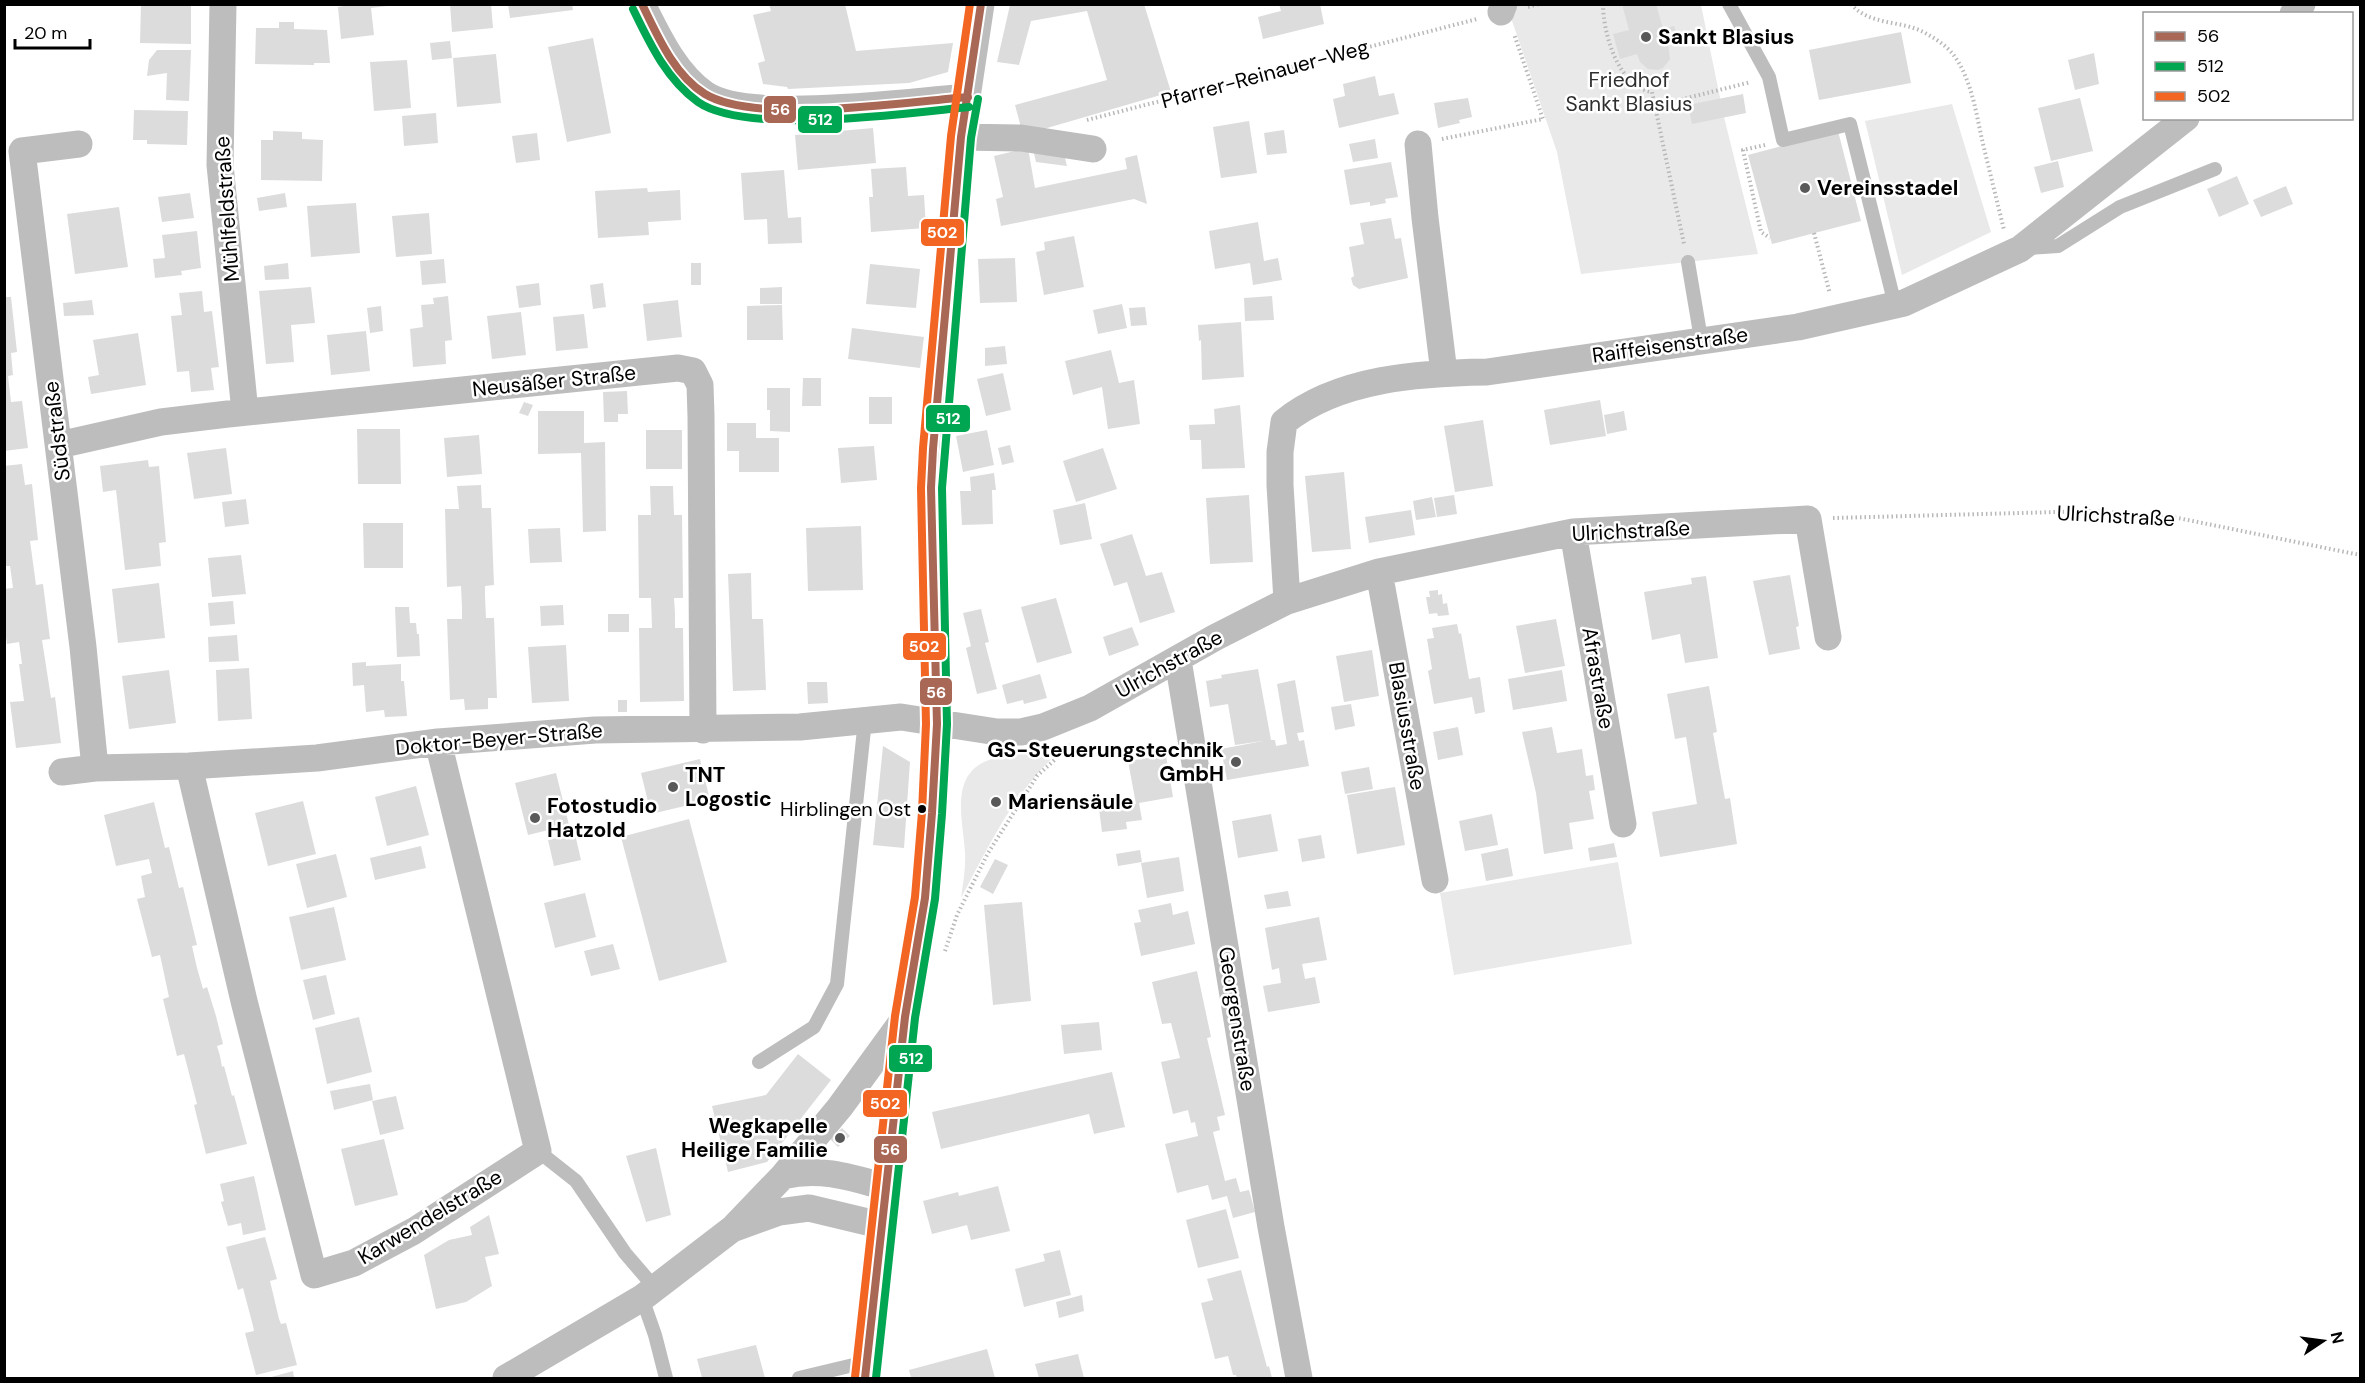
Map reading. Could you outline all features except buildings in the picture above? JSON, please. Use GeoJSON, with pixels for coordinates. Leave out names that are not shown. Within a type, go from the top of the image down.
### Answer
{"type":"FeatureCollection","features":[{"type":"Feature","properties":{"kind":"street","name":"Mühlfeldstraße"},"geometry":{"type":"LineString","coordinates":[[223,4],[220,165],[245,412]]}},
{"type":"Feature","properties":{"kind":"street"},"geometry":{"type":"LineString","coordinates":[[642,4],[664,46],[684,75],[703,93],[716,100],[753,108],[827,108],[968,97]]}},
{"type":"Feature","properties":{"kind":"street"},"geometry":{"type":"LineString","coordinates":[[865,1370],[905,1017],[925,898],[937,724],[931,488],[961,137],[981,4]]}},
{"type":"Feature","properties":{"kind":"street","name":"Raiffeisenstraße"},"geometry":{"type":"LineString","coordinates":[[1287,601],[1280,452],[1284,422],[1300,409],[1350,387],[1444,373],[1487,372],[1701,339],[1798,327],[1904,303],[2015,251],[2183,120]]}},
{"type":"Feature","properties":{"kind":"street"},"geometry":{"type":"LineString","coordinates":[[961,137],[1021,138],[1092,149]]}},
{"type":"Feature","properties":{"kind":"street","name":"Südstraße"},"geometry":{"type":"LineString","coordinates":[[79,144],[22,151],[95,768]]}},
{"type":"Feature","properties":{"kind":"street"},"geometry":{"type":"LineString","coordinates":[[1418,144],[1444,373]]}},
{"type":"Feature","properties":{"kind":"street","name":"Neusäßer Straße"},"geometry":{"type":"LineString","coordinates":[[58,445],[161,422],[245,412],[678,368],[693,371],[700,385],[701,416],[704,730]]}},
{"type":"Feature","properties":{"kind":"street"},"geometry":{"type":"LineString","coordinates":[[1808,519],[1828,637]]}},
{"type":"Feature","properties":{"kind":"street","name":"Ulrichstraße"},"geometry":{"type":"LineString","coordinates":[[937,724],[997,732],[1021,732],[1043,727],[1090,708],[1287,601],[1379,572],[1573,532],[1808,519]]}},
{"type":"Feature","properties":{"kind":"street","name":"Afrastraße"},"geometry":{"type":"LineString","coordinates":[[1573,532],[1623,824]]}},
{"type":"Feature","properties":{"kind":"street","name":"Blasiusstraße"},"geometry":{"type":"LineString","coordinates":[[1379,572],[1435,880]]}},
{"type":"Feature","properties":{"kind":"street","name":"Georgenstraße"},"geometry":{"type":"LineString","coordinates":[[1178,660],[1271,1227],[1299,1378]]}},
{"type":"Feature","properties":{"kind":"street","name":"Doktor-Beyer-Straße"},"geometry":{"type":"LineString","coordinates":[[62,772],[95,768],[189,766],[317,758],[438,742],[595,730],[800,727],[901,717],[937,724]]}},
{"type":"Feature","properties":{"kind":"street"},"geometry":{"type":"LineString","coordinates":[[438,742],[538,1151]]}},
{"type":"Feature","properties":{"kind":"street","name":"Karwendelstraße"},"geometry":{"type":"LineString","coordinates":[[189,766],[244,1000],[314,1275],[354,1263],[414,1231],[538,1151]]}},
{"type":"Feature","properties":{"kind":"street"},"geometry":{"type":"LineString","coordinates":[[506,1378],[648,1293],[732,1229],[783,1176],[840,1107],[905,1017]]}},
{"type":"Feature","properties":{"kind":"street"},"geometry":{"type":"LineString","coordinates":[[783,1176],[813,1171],[885,1187]]}},
{"type":"Feature","properties":{"kind":"street"},"geometry":{"type":"LineString","coordinates":[[732,1229],[779,1212],[809,1208],[880,1225]]}},
{"type":"Feature","properties":{"kind":"lane"},"geometry":{"type":"LineString","coordinates":[[1729,4],[1769,77],[1783,140],[1850,124],[1895,305]]}},
{"type":"Feature","properties":{"kind":"lane"},"geometry":{"type":"LineString","coordinates":[[2015,251],[2058,246],[2120,207],[2215,169]]}},
{"type":"Feature","properties":{"kind":"lane"},"geometry":{"type":"LineString","coordinates":[[1688,262],[1701,339]]}},
{"type":"Feature","properties":{"kind":"lane"},"geometry":{"type":"LineString","coordinates":[[759,1062],[814,1027],[837,984],[865,720]]}},
{"type":"Feature","properties":{"kind":"lane"},"geometry":{"type":"LineString","coordinates":[[538,1151],[576,1181],[625,1253],[648,1293],[655,1335],[666,1378]]}},
{"type":"Feature","properties":{"kind":"lane"},"geometry":{"type":"LineString","coordinates":[[800,1378],[865,1370]]}},
{"type":"Feature","properties":{"kind":"path"},"geometry":{"type":"LineString","coordinates":[[1603,4],[1611,51],[1625,75],[1644,91],[1652,92],[1688,262]]}},
{"type":"Feature","properties":{"kind":"path"},"geometry":{"type":"LineString","coordinates":[[1851,4],[1858,13],[1875,20],[1899,23],[1919,29],[1939,41],[1952,54],[1965,78],[1972,99],[2015,251]]}},
{"type":"Feature","properties":{"kind":"path"},"geometry":{"type":"LineString","coordinates":[[1418,144],[1543,119],[1503,8]]}},
{"type":"Feature","properties":{"kind":"path","name":"Pfarrer-Reinauer-Weg"},"geometry":{"type":"LineString","coordinates":[[1078,123],[1503,8]]}},
{"type":"Feature","properties":{"kind":"path"},"geometry":{"type":"LineString","coordinates":[[1655,106],[1769,77]]}},
{"type":"Feature","properties":{"kind":"path"},"geometry":{"type":"LineString","coordinates":[[1770,238],[1761,232],[1743,150],[1783,140]]}},
{"type":"Feature","properties":{"kind":"path"},"geometry":{"type":"LineString","coordinates":[[1814,233],[1837,318]]}},
{"type":"Feature","properties":{"kind":"path","name":"Ulrichstraße"},"geometry":{"type":"LineString","coordinates":[[1808,519],[2094,511],[2178,518],[2361,555]]}},
{"type":"Feature","properties":{"kind":"path"},"geometry":{"type":"LineString","coordinates":[[944,954],[957,915],[988,853],[1037,776],[1069,749],[1082,733],[1090,708]]}},
{"type":"Feature","properties":{"kind":"green space","name":"Friedhof Sankt Blasius"},"geometry":{"type":"Polygon","coordinates":[[[1518,5],[1701,5],[1724,117],[1758,254],[1581,274],[1557,152],[1511,18],[1518,5]]]}},
{"type":"Feature","properties":{"kind":"green space"},"geometry":{"type":"Polygon","coordinates":[[[1952,104],[1991,232],[1902,275],[1865,121],[1952,104]]]}},
{"type":"Feature","properties":{"kind":"green space"},"geometry":{"type":"Polygon","coordinates":[[[1066,746],[1048,762],[1019,797],[994,836],[961,898],[965,858],[961,799],[968,776],[976,767],[998,757],[1066,746]]]}},
{"type":"Feature","properties":{"kind":"green space"},"geometry":{"type":"Polygon","coordinates":[[[1618,862],[1632,944],[1454,975],[1440,893],[1618,862]]]}},
{"type":"Feature","properties":{"kind":"transit line","name":"56"},"geometry":{"type":"LineString","coordinates":[[642,4],[668,54],[684,76],[705,94],[728,103],[795,110],[833,109],[968,97]]}},
{"type":"Feature","properties":{"kind":"transit line","name":"502"},"geometry":{"type":"LineString","coordinates":[[855,1377],[895,1016],[915,897],[926,724],[921,488],[923,448],[951,136],[970,4]]}},
{"type":"Feature","properties":{"kind":"transit line","name":"56"},"geometry":{"type":"LineString","coordinates":[[865,1378],[905,1017],[925,898],[937,724],[931,488],[933,449],[961,137],[981,4]]}},
{"type":"Feature","properties":{"kind":"transit line","name":"512"},"geometry":{"type":"LineString","coordinates":[[633,9],[660,59],[677,82],[698,102],[721,112],[752,118],[829,120],[969,107]]}},
{"type":"Feature","properties":{"kind":"transit line","name":"512"},"geometry":{"type":"LineString","coordinates":[[876,1378],[915,1018],[935,899],[942,814],[947,724],[942,488],[971,138],[978,99]]}},
{"type":"Feature","properties":{"kind":"place","name":"Sankt Blasius"},"geometry":{"type":"Point","coordinates":[1646,37]}},
{"type":"Feature","properties":{"kind":"place","name":"Vereinsstadel"},"geometry":{"type":"Point","coordinates":[1805,188]}},
{"type":"Feature","properties":{"kind":"place","name":"GS-Steuerungstechnik GmbH"},"geometry":{"type":"Point","coordinates":[1236,762]}},
{"type":"Feature","properties":{"kind":"place","name":"TNT Logostic"},"geometry":{"type":"Point","coordinates":[673,787]}},
{"type":"Feature","properties":{"kind":"place","name":"Mariensäule"},"geometry":{"type":"Point","coordinates":[996,802]}},
{"type":"Feature","properties":{"kind":"place","name":"Hirblingen Ost"},"geometry":{"type":"Point","coordinates":[922,809]}},
{"type":"Feature","properties":{"kind":"place","name":"Fotostudio Hatzold"},"geometry":{"type":"Point","coordinates":[535,818]}},
{"type":"Feature","properties":{"kind":"place","name":"Wegkapelle Heilige Familie"},"geometry":{"type":"Point","coordinates":[840,1138]}}]}
